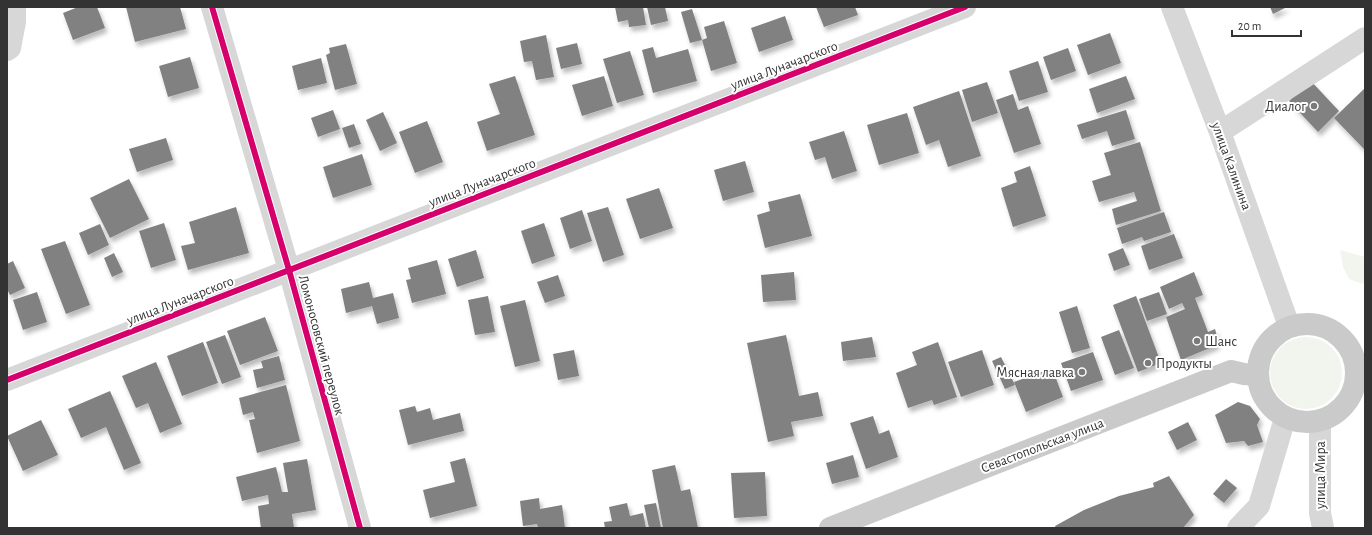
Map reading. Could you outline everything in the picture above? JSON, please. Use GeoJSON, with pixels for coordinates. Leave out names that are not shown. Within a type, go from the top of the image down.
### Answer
{"type":"FeatureCollection","features":[{"type":"Feature","properties":{"kind":"main road"},"geometry":{"type":"LineString","coordinates":[[1306,323],[1316,324],[1332,330],[1345,341],[1358,347],[1354,388],[1346,403],[1334,415],[1320,421],[1302,423],[1285,418],[1275,411],[1262,396],[1257,375],[1260,356],[1274,335],[1289,326],[1306,323]]}},
{"type":"Feature","properties":{"kind":"main road","name":"Севастопольская улица"},"geometry":{"type":"LineString","coordinates":[[830,528],[1231,371],[1257,375]]}},
{"type":"Feature","properties":{"kind":"street"},"geometry":{"type":"LineString","coordinates":[[7,50],[10,48],[15,22],[15,7]]}},
{"type":"Feature","properties":{"kind":"street","name":"Ломоносовский переулок"},"geometry":{"type":"LineString","coordinates":[[212,7],[290,270],[360,528]]}},
{"type":"Feature","properties":{"kind":"street","name":"улица Луначарского"},"geometry":{"type":"LineString","coordinates":[[7,380],[965,7]]}},
{"type":"Feature","properties":{"kind":"street","name":"улица Калинина"},"geometry":{"type":"LineString","coordinates":[[1172,7],[1220,132],[1289,326]]}},
{"type":"Feature","properties":{"kind":"street"},"geometry":{"type":"LineString","coordinates":[[1220,132],[1365,38]]}},
{"type":"Feature","properties":{"kind":"street"},"geometry":{"type":"LineString","coordinates":[[1238,528],[1259,506],[1285,418]]}},
{"type":"Feature","properties":{"kind":"street","name":"улица Мира"},"geometry":{"type":"LineString","coordinates":[[1320,421],[1320,513],[1323,528]]}},
{"type":"Feature","properties":{"kind":"shaded area"},"geometry":{"type":"Polygon","coordinates":[[[1340,250],[1365,257],[1365,275],[1363,284],[1349,279],[1343,267],[1340,250]]]}},
{"type":"Feature","properties":{"kind":"shaded area"},"geometry":{"type":"Polygon","coordinates":[[[1299,337],[1313,337],[1320,339],[1332,347],[1340,359],[1342,373],[1340,387],[1332,399],[1320,407],[1313,409],[1299,409],[1292,407],[1280,399],[1272,387],[1270,380],[1270,366],[1272,359],[1280,347],[1292,339],[1299,337]]]}},
{"type":"Feature","properties":{"kind":"building"},"geometry":{"type":"Polygon","coordinates":[[[78,7],[97,7],[105,28],[73,40],[63,13],[78,7]]]}},
{"type":"Feature","properties":{"kind":"building"},"geometry":{"type":"Polygon","coordinates":[[[126,7],[180,7],[186,29],[135,42],[126,7]]]}},
{"type":"Feature","properties":{"kind":"building"},"geometry":{"type":"Polygon","coordinates":[[[615,7],[643,7],[646,25],[629,27],[628,20],[618,22],[615,7]]]}},
{"type":"Feature","properties":{"kind":"building"},"geometry":{"type":"Polygon","coordinates":[[[647,7],[665,7],[668,21],[651,25],[647,7]]]}},
{"type":"Feature","properties":{"kind":"building"},"geometry":{"type":"Polygon","coordinates":[[[816,7],[855,7],[858,15],[824,27],[816,7]]]}},
{"type":"Feature","properties":{"kind":"building"},"geometry":{"type":"Polygon","coordinates":[[[1270,7],[1287,7],[1273,14],[1270,7]]]}},
{"type":"Feature","properties":{"kind":"building"},"geometry":{"type":"Polygon","coordinates":[[[692,9],[702,40],[690,43],[681,12],[692,9]]]}},
{"type":"Feature","properties":{"kind":"building"},"geometry":{"type":"Polygon","coordinates":[[[785,16],[793,40],[759,52],[751,28],[785,16]]]}},
{"type":"Feature","properties":{"kind":"building"},"geometry":{"type":"Polygon","coordinates":[[[724,21],[737,63],[711,71],[702,40],[707,38],[704,27],[724,21]]]}},
{"type":"Feature","properties":{"kind":"building"},"geometry":{"type":"Polygon","coordinates":[[[1110,33],[1121,63],[1088,75],[1077,45],[1110,33]]]}},
{"type":"Feature","properties":{"kind":"building"},"geometry":{"type":"Polygon","coordinates":[[[546,35],[554,77],[536,80],[532,61],[524,62],[520,41],[546,35]]]}},
{"type":"Feature","properties":{"kind":"building"},"geometry":{"type":"Polygon","coordinates":[[[577,43],[582,64],[561,69],[556,48],[577,43]]]}},
{"type":"Feature","properties":{"kind":"building"},"geometry":{"type":"Polygon","coordinates":[[[346,44],[357,84],[335,90],[326,55],[330,53],[329,48],[346,44]]]}},
{"type":"Feature","properties":{"kind":"building"},"geometry":{"type":"Polygon","coordinates":[[[653,47],[656,58],[688,49],[697,81],[653,93],[642,50],[653,47]]]}},
{"type":"Feature","properties":{"kind":"building"},"geometry":{"type":"Polygon","coordinates":[[[1068,48],[1076,71],[1051,80],[1043,57],[1068,48]]]}},
{"type":"Feature","properties":{"kind":"building"},"geometry":{"type":"Polygon","coordinates":[[[630,51],[644,95],[617,103],[603,59],[630,51]]]}},
{"type":"Feature","properties":{"kind":"building"},"geometry":{"type":"Polygon","coordinates":[[[190,57],[199,88],[168,97],[159,66],[190,57]]]}},
{"type":"Feature","properties":{"kind":"building"},"geometry":{"type":"Polygon","coordinates":[[[321,58],[327,83],[298,90],[292,66],[321,58]]]}},
{"type":"Feature","properties":{"kind":"building"},"geometry":{"type":"Polygon","coordinates":[[[1038,61],[1048,92],[1019,101],[1009,71],[1038,61]]]}},
{"type":"Feature","properties":{"kind":"building"},"geometry":{"type":"Polygon","coordinates":[[[515,76],[535,135],[487,151],[477,122],[500,114],[489,84],[515,76]]]}},
{"type":"Feature","properties":{"kind":"building"},"geometry":{"type":"Polygon","coordinates":[[[604,76],[613,106],[582,116],[572,85],[604,76]]]}},
{"type":"Feature","properties":{"kind":"building"},"geometry":{"type":"Polygon","coordinates":[[[1126,76],[1135,99],[1097,113],[1089,89],[1126,76]]]}},
{"type":"Feature","properties":{"kind":"building","name":"Диалог"},"geometry":{"type":"Polygon","coordinates":[[[1310,80],[1339,111],[1318,132],[1289,101],[1310,80]]]}},
{"type":"Feature","properties":{"kind":"building"},"geometry":{"type":"Polygon","coordinates":[[[987,82],[998,113],[972,122],[962,90],[987,82]]]}},
{"type":"Feature","properties":{"kind":"building"},"geometry":{"type":"Polygon","coordinates":[[[1365,88],[1365,150],[1334,118],[1365,88]]]}},
{"type":"Feature","properties":{"kind":"building"},"geometry":{"type":"Polygon","coordinates":[[[959,91],[981,156],[948,167],[939,140],[926,145],[913,107],[959,91]]]}},
{"type":"Feature","properties":{"kind":"building"},"geometry":{"type":"Polygon","coordinates":[[[1013,94],[1018,110],[1028,106],[1041,144],[1014,153],[996,100],[1013,94]]]}},
{"type":"Feature","properties":{"kind":"building"},"geometry":{"type":"Polygon","coordinates":[[[333,110],[340,129],[318,137],[311,118],[333,110]]]}},
{"type":"Feature","properties":{"kind":"building"},"geometry":{"type":"Polygon","coordinates":[[[1126,110],[1135,139],[1112,146],[1107,131],[1082,139],[1077,125],[1126,110]]]}},
{"type":"Feature","properties":{"kind":"building"},"geometry":{"type":"Polygon","coordinates":[[[383,112],[397,143],[380,151],[366,120],[383,112]]]}},
{"type":"Feature","properties":{"kind":"building"},"geometry":{"type":"Polygon","coordinates":[[[907,113],[919,153],[879,165],[867,125],[907,113]]]}},
{"type":"Feature","properties":{"kind":"building"},"geometry":{"type":"Polygon","coordinates":[[[427,121],[443,162],[415,173],[399,132],[427,121]]]}},
{"type":"Feature","properties":{"kind":"building"},"geometry":{"type":"Polygon","coordinates":[[[354,124],[361,144],[349,148],[342,128],[354,124]]]}},
{"type":"Feature","properties":{"kind":"building"},"geometry":{"type":"Polygon","coordinates":[[[844,131],[857,171],[832,179],[825,157],[815,160],[809,142],[844,131]]]}},
{"type":"Feature","properties":{"kind":"building"},"geometry":{"type":"Polygon","coordinates":[[[166,138],[173,160],[137,172],[129,149],[166,138]]]}},
{"type":"Feature","properties":{"kind":"building"},"geometry":{"type":"Polygon","coordinates":[[[1140,142],[1161,211],[1116,225],[1112,209],[1137,201],[1134,192],[1099,202],[1092,181],[1111,175],[1104,153],[1140,142]]]}},
{"type":"Feature","properties":{"kind":"building"},"geometry":{"type":"Polygon","coordinates":[[[362,154],[372,185],[333,198],[323,167],[362,154]]]}},
{"type":"Feature","properties":{"kind":"building"},"geometry":{"type":"Polygon","coordinates":[[[745,161],[754,192],[723,201],[714,170],[745,161]]]}},
{"type":"Feature","properties":{"kind":"building"},"geometry":{"type":"Polygon","coordinates":[[[1030,166],[1046,216],[1013,227],[1001,188],[1017,182],[1014,172],[1030,166]]]}},
{"type":"Feature","properties":{"kind":"building"},"geometry":{"type":"Polygon","coordinates":[[[129,179],[149,219],[110,238],[90,198],[129,179]]]}},
{"type":"Feature","properties":{"kind":"building"},"geometry":{"type":"Polygon","coordinates":[[[659,188],[673,228],[640,239],[626,199],[659,188]]]}},
{"type":"Feature","properties":{"kind":"building"},"geometry":{"type":"Polygon","coordinates":[[[800,194],[812,236],[765,248],[757,215],[770,211],[768,202],[800,194]]]}},
{"type":"Feature","properties":{"kind":"building"},"geometry":{"type":"Polygon","coordinates":[[[236,207],[249,253],[188,270],[181,246],[195,243],[189,222],[236,207]]]}},
{"type":"Feature","properties":{"kind":"building"},"geometry":{"type":"Polygon","coordinates":[[[608,207],[624,255],[603,262],[587,213],[608,207]]]}},
{"type":"Feature","properties":{"kind":"building"},"geometry":{"type":"Polygon","coordinates":[[[582,210],[592,241],[570,249],[560,218],[582,210]]]}},
{"type":"Feature","properties":{"kind":"building"},"geometry":{"type":"Polygon","coordinates":[[[1164,212],[1171,232],[1144,241],[1142,237],[1122,244],[1117,228],[1164,212]]]}},
{"type":"Feature","properties":{"kind":"building"},"geometry":{"type":"Polygon","coordinates":[[[164,223],[176,260],[151,268],[139,231],[164,223]]]}},
{"type":"Feature","properties":{"kind":"building"},"geometry":{"type":"Polygon","coordinates":[[[544,223],[555,256],[532,264],[521,231],[544,223]]]}},
{"type":"Feature","properties":{"kind":"building"},"geometry":{"type":"Polygon","coordinates":[[[100,224],[109,245],[88,255],[79,233],[100,224]]]}},
{"type":"Feature","properties":{"kind":"building"},"geometry":{"type":"Polygon","coordinates":[[[1174,234],[1183,258],[1149,270],[1141,246],[1174,234]]]}},
{"type":"Feature","properties":{"kind":"building"},"geometry":{"type":"Polygon","coordinates":[[[65,241],[90,305],[66,314],[41,249],[65,241]]]}},
{"type":"Feature","properties":{"kind":"building"},"geometry":{"type":"Polygon","coordinates":[[[1123,248],[1130,265],[1114,271],[1108,254],[1123,248]]]}},
{"type":"Feature","properties":{"kind":"building"},"geometry":{"type":"Polygon","coordinates":[[[476,250],[484,278],[457,287],[448,259],[476,250]]]}},
{"type":"Feature","properties":{"kind":"building"},"geometry":{"type":"Polygon","coordinates":[[[114,253],[123,272],[112,277],[104,258],[114,253]]]}},
{"type":"Feature","properties":{"kind":"building"},"geometry":{"type":"Polygon","coordinates":[[[437,260],[446,294],[412,303],[406,280],[411,279],[408,268],[437,260]]]}},
{"type":"Feature","properties":{"kind":"building"},"geometry":{"type":"Polygon","coordinates":[[[13,261],[25,288],[10,295],[7,289],[7,264],[13,261]]]}},
{"type":"Feature","properties":{"kind":"building"},"geometry":{"type":"Polygon","coordinates":[[[794,272],[796,300],[763,302],[761,275],[794,272]]]}},
{"type":"Feature","properties":{"kind":"building"},"geometry":{"type":"Polygon","coordinates":[[[1194,272],[1203,295],[1195,298],[1208,332],[1215,329],[1217,345],[1181,360],[1166,317],[1185,309],[1182,303],[1169,309],[1160,287],[1194,272]]]}},
{"type":"Feature","properties":{"kind":"building"},"geometry":{"type":"Polygon","coordinates":[[[558,275],[565,296],[545,303],[537,282],[558,275]]]}},
{"type":"Feature","properties":{"kind":"building"},"geometry":{"type":"Polygon","coordinates":[[[369,282],[373,298],[393,293],[399,318],[377,324],[372,306],[346,313],[341,289],[369,282]]]}},
{"type":"Feature","properties":{"kind":"building"},"geometry":{"type":"Polygon","coordinates":[[[37,292],[47,322],[23,330],[13,300],[37,292]]]}},
{"type":"Feature","properties":{"kind":"building"},"geometry":{"type":"Polygon","coordinates":[[[1159,292],[1167,314],[1147,321],[1139,299],[1159,292]]]}},
{"type":"Feature","properties":{"kind":"building"},"geometry":{"type":"Polygon","coordinates":[[[488,296],[495,332],[475,335],[468,300],[488,296]]]}},
{"type":"Feature","properties":{"kind":"building"},"geometry":{"type":"Polygon","coordinates":[[[1136,296],[1161,363],[1138,372],[1113,305],[1136,296]]]}},
{"type":"Feature","properties":{"kind":"building"},"geometry":{"type":"Polygon","coordinates":[[[525,300],[540,361],[515,367],[500,306],[525,300]]]}},
{"type":"Feature","properties":{"kind":"building"},"geometry":{"type":"Polygon","coordinates":[[[1077,306],[1090,348],[1072,353],[1059,312],[1077,306]]]}},
{"type":"Feature","properties":{"kind":"building"},"geometry":{"type":"Polygon","coordinates":[[[265,317],[278,351],[240,365],[227,331],[265,317]]]}},
{"type":"Feature","properties":{"kind":"building"},"geometry":{"type":"Polygon","coordinates":[[[1119,330],[1134,368],[1115,375],[1101,337],[1119,330]]]}},
{"type":"Feature","properties":{"kind":"building"},"geometry":{"type":"Polygon","coordinates":[[[225,335],[241,377],[222,384],[206,342],[225,335]]]}},
{"type":"Feature","properties":{"kind":"building"},"geometry":{"type":"Polygon","coordinates":[[[786,335],[799,396],[818,392],[823,416],[791,422],[794,436],[768,442],[747,343],[786,335]]]}},
{"type":"Feature","properties":{"kind":"building"},"geometry":{"type":"Polygon","coordinates":[[[872,337],[876,357],[843,361],[841,342],[872,337]]]}},
{"type":"Feature","properties":{"kind":"building"},"geometry":{"type":"Polygon","coordinates":[[[203,342],[218,383],[182,396],[167,356],[203,342]]]}},
{"type":"Feature","properties":{"kind":"building"},"geometry":{"type":"Polygon","coordinates":[[[938,342],[957,397],[934,405],[932,400],[908,408],[896,373],[917,365],[912,352],[938,342]]]}},
{"type":"Feature","properties":{"kind":"building"},"geometry":{"type":"Polygon","coordinates":[[[574,350],[579,376],[558,380],[553,354],[574,350]]]}},
{"type":"Feature","properties":{"kind":"building"},"geometry":{"type":"Polygon","coordinates":[[[982,350],[994,385],[961,397],[948,362],[982,350]]]}},
{"type":"Feature","properties":{"kind":"building","name":"Мясная лавка"},"geometry":{"type":"Polygon","coordinates":[[[1093,352],[1103,380],[1071,391],[1061,363],[1093,352]]]}},
{"type":"Feature","properties":{"kind":"building"},"geometry":{"type":"Polygon","coordinates":[[[279,356],[285,380],[257,388],[253,370],[263,368],[261,361],[279,356]]]}},
{"type":"Feature","properties":{"kind":"building"},"geometry":{"type":"Polygon","coordinates":[[[1001,357],[1015,385],[1005,389],[992,361],[1001,357]]]}},
{"type":"Feature","properties":{"kind":"building"},"geometry":{"type":"Polygon","coordinates":[[[156,362],[182,424],[160,433],[148,403],[136,408],[122,376],[156,362]]]}},
{"type":"Feature","properties":{"kind":"building"},"geometry":{"type":"Polygon","coordinates":[[[1052,368],[1063,397],[1026,412],[1014,382],[1052,368]]]}},
{"type":"Feature","properties":{"kind":"building"},"geometry":{"type":"Polygon","coordinates":[[[286,385],[300,441],[257,453],[249,420],[255,419],[253,412],[243,415],[239,398],[286,385]]]}},
{"type":"Feature","properties":{"kind":"building"},"geometry":{"type":"Polygon","coordinates":[[[110,391],[141,463],[124,470],[106,427],[81,438],[68,409],[110,391]]]}},
{"type":"Feature","properties":{"kind":"building"},"geometry":{"type":"Polygon","coordinates":[[[1238,402],[1250,406],[1260,419],[1257,425],[1263,442],[1248,446],[1244,441],[1226,443],[1215,415],[1238,402]]]}},
{"type":"Feature","properties":{"kind":"building"},"geometry":{"type":"Polygon","coordinates":[[[415,406],[417,412],[430,408],[433,420],[460,413],[464,431],[408,445],[399,410],[415,406]]]}},
{"type":"Feature","properties":{"kind":"building"},"geometry":{"type":"Polygon","coordinates":[[[873,416],[879,434],[889,430],[898,457],[866,469],[850,423],[873,416]]]}},
{"type":"Feature","properties":{"kind":"building"},"geometry":{"type":"Polygon","coordinates":[[[41,420],[58,455],[23,471],[7,436],[41,420]]]}},
{"type":"Feature","properties":{"kind":"building"},"geometry":{"type":"Polygon","coordinates":[[[1188,422],[1197,440],[1177,450],[1168,432],[1188,422]]]}},
{"type":"Feature","properties":{"kind":"building"},"geometry":{"type":"Polygon","coordinates":[[[853,455],[859,477],[832,484],[826,463],[853,455]]]}},
{"type":"Feature","properties":{"kind":"building"},"geometry":{"type":"Polygon","coordinates":[[[465,458],[477,506],[430,518],[423,490],[455,482],[450,462],[465,458]]]}},
{"type":"Feature","properties":{"kind":"building"},"geometry":{"type":"Polygon","coordinates":[[[307,459],[316,510],[292,514],[294,528],[261,528],[258,506],[269,504],[268,495],[242,501],[236,477],[276,467],[282,492],[288,492],[283,463],[307,459]]]}},
{"type":"Feature","properties":{"kind":"building"},"geometry":{"type":"Polygon","coordinates":[[[675,465],[681,491],[690,489],[698,528],[663,528],[652,470],[675,465]]]}},
{"type":"Feature","properties":{"kind":"building"},"geometry":{"type":"Polygon","coordinates":[[[765,472],[767,516],[734,518],[731,473],[765,472]]]}},
{"type":"Feature","properties":{"kind":"building"},"geometry":{"type":"Polygon","coordinates":[[[1169,476],[1194,515],[1183,528],[1056,528],[1055,526],[1084,510],[1119,496],[1154,487],[1153,483],[1169,476]]]}},
{"type":"Feature","properties":{"kind":"building"},"geometry":{"type":"Polygon","coordinates":[[[1226,479],[1237,488],[1224,503],[1213,494],[1226,479]]]}},
{"type":"Feature","properties":{"kind":"building"},"geometry":{"type":"Polygon","coordinates":[[[539,498],[540,509],[562,505],[565,528],[538,528],[537,524],[523,526],[520,501],[539,498]]]}},
{"type":"Feature","properties":{"kind":"building"},"geometry":{"type":"Polygon","coordinates":[[[627,503],[630,516],[643,513],[646,528],[605,528],[604,522],[612,521],[609,507],[627,503]]]}},
{"type":"Feature","properties":{"kind":"building"},"geometry":{"type":"Polygon","coordinates":[[[656,503],[661,528],[649,528],[644,505],[656,503]]]}},
{"type":"Feature","properties":{"kind":"cycle path"},"geometry":{"type":"LineString","coordinates":[[212,7],[289,270],[360,528]]}},
{"type":"Feature","properties":{"kind":"cycle path"},"geometry":{"type":"LineString","coordinates":[[7,380],[965,7]]}},
{"type":"Feature","properties":{"kind":"place","name":"Диалог"},"geometry":{"type":"Point","coordinates":[1314,106]}},
{"type":"Feature","properties":{"kind":"place","name":"Шанс"},"geometry":{"type":"Point","coordinates":[1197,341]}},
{"type":"Feature","properties":{"kind":"place","name":"Продукты"},"geometry":{"type":"Point","coordinates":[1148,363]}},
{"type":"Feature","properties":{"kind":"place","name":"Мясная лавка"},"geometry":{"type":"Point","coordinates":[1082,372]}}]}
